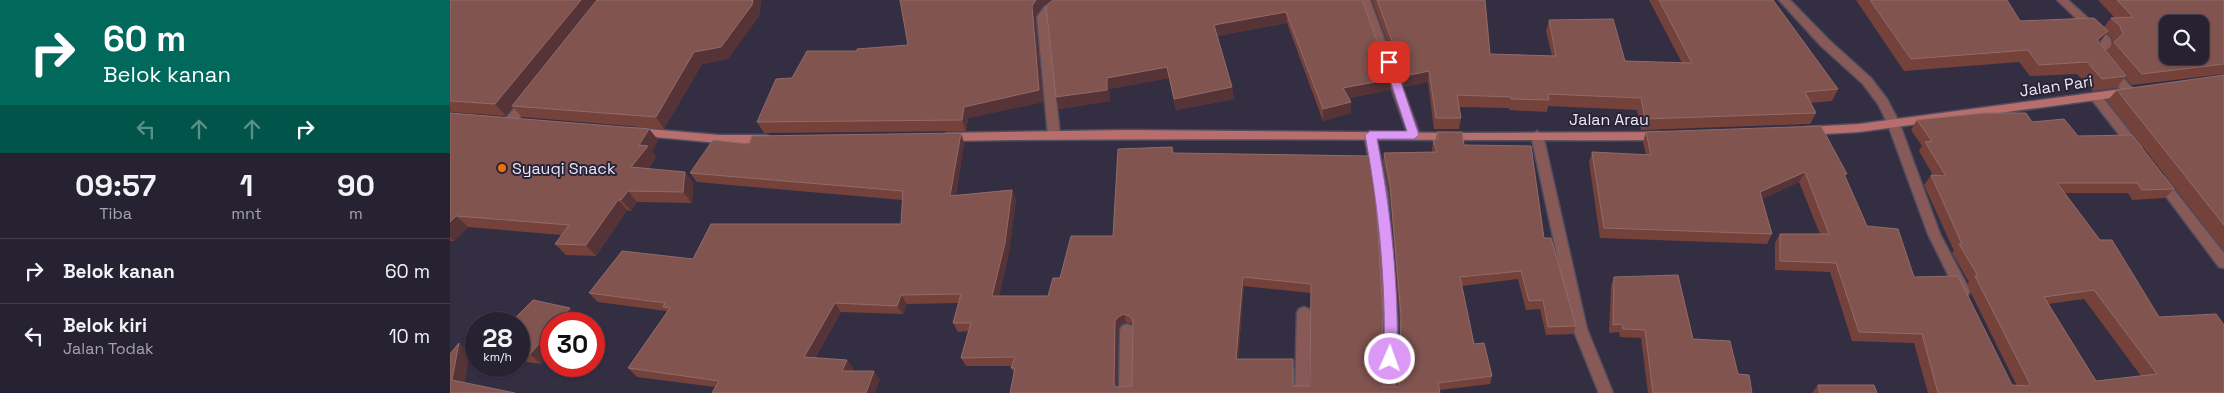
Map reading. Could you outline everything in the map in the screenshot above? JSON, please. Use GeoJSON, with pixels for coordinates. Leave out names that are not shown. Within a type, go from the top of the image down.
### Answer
{"type":"FeatureCollection","features":[{"type":"Feature","properties":{"kind":"street"},"geometry":{"type":"LineString","coordinates":[[1054,135],[1042,17],[1045,10],[1054,4],[1071,0]]}},
{"type":"Feature","properties":{"kind":"street"},"geometry":{"type":"LineString","coordinates":[[1365,0],[1414,135]]}},
{"type":"Feature","properties":{"kind":"street"},"geometry":{"type":"LineString","coordinates":[[1784,0],[1825,43],[1867,81],[1883,102],[1893,122],[1934,234],[1970,305]]}},
{"type":"Feature","properties":{"kind":"street","name":"Jalan Pari"},"geometry":{"type":"LineString","coordinates":[[1893,122],[2010,109],[2134,91],[2095,52],[2107,46],[2106,41],[2062,0]]}},
{"type":"Feature","properties":{"kind":"street"},"geometry":{"type":"LineString","coordinates":[[512,120],[535,90]]}},
{"type":"Feature","properties":{"kind":"street"},"geometry":{"type":"LineString","coordinates":[[2096,97],[2224,263]]}},
{"type":"Feature","properties":{"kind":"street"},"geometry":{"type":"LineString","coordinates":[[1794,132],[1859,128],[1893,122]]}},
{"type":"Feature","properties":{"kind":"street"},"geometry":{"type":"LineString","coordinates":[[630,131],[719,139],[778,139]]}},
{"type":"Feature","properties":{"kind":"street","name":"Jalan Arau"},"geometry":{"type":"LineString","coordinates":[[931,138],[1054,135],[1414,135],[1460,137],[1678,135]]}},
{"type":"Feature","properties":{"kind":"street"},"geometry":{"type":"LineString","coordinates":[[1370,135],[1382,194],[1391,316],[1389,393]]}},
{"type":"Feature","properties":{"kind":"street"},"geometry":{"type":"LineString","coordinates":[[1537,135],[1580,328],[1606,393]]}},
{"type":"Feature","properties":{"kind":"street"},"geometry":{"type":"LineString","coordinates":[[1302,393],[1304,314]]}},
{"type":"Feature","properties":{"kind":"street"},"geometry":{"type":"LineString","coordinates":[[1126,393],[1127,330]]}},
{"type":"Feature","properties":{"kind":"building"},"geometry":{"type":"Polygon","coordinates":[[[450,0],[581,0],[495,104],[450,101],[450,0]]]}},
{"type":"Feature","properties":{"kind":"building"},"geometry":{"type":"Polygon","coordinates":[[[597,0],[753,0],[752,5],[721,47],[694,52],[656,117],[512,106],[597,0]]]}},
{"type":"Feature","properties":{"kind":"building"},"geometry":{"type":"Polygon","coordinates":[[[900,0],[1036,0],[1032,6],[1039,90],[964,107],[962,120],[757,122],[776,79],[792,78],[807,51],[857,51],[857,49],[908,45],[900,0]]]}},
{"type":"Feature","properties":{"kind":"building"},"geometry":{"type":"Polygon","coordinates":[[[1053,0],[1362,0],[1391,79],[1343,88],[1351,102],[1323,109],[1286,12],[1214,25],[1232,87],[1174,99],[1167,67],[1107,78],[1107,90],[1056,97],[1046,6],[1053,0]]]}},
{"type":"Feature","properties":{"kind":"building"},"geometry":{"type":"Polygon","coordinates":[[[1377,0],[1485,0],[1490,54],[1556,56],[1549,20],[1613,19],[1625,61],[1692,63],[1659,0],[1773,0],[1838,89],[1805,92],[1816,113],[1645,119],[1641,98],[1548,94],[1549,100],[1457,95],[1461,118],[1436,118],[1429,71],[1405,76],[1377,0]]]}},
{"type":"Feature","properties":{"kind":"building"},"geometry":{"type":"Polygon","coordinates":[[[1870,0],[2007,0],[2020,21],[2094,18],[2108,31],[2098,41],[2126,76],[2102,79],[2087,62],[2039,65],[2028,50],[1911,59],[1870,0]]]}},
{"type":"Feature","properties":{"kind":"building"},"geometry":{"type":"Polygon","coordinates":[[[2117,0],[2224,0],[2224,64],[2142,74],[2114,42],[2123,34],[2120,26],[2111,18],[2133,17],[2117,0]]]}},
{"type":"Feature","properties":{"kind":"building"},"geometry":{"type":"Polygon","coordinates":[[[2224,75],[2224,225],[2117,90],[2224,75]]]}},
{"type":"Feature","properties":{"kind":"building"},"geometry":{"type":"Polygon","coordinates":[[[450,113],[649,129],[639,145],[648,146],[631,167],[685,172],[683,192],[628,191],[621,200],[618,200],[586,245],[555,244],[569,225],[456,216],[450,222],[450,113]]]}},
{"type":"Feature","properties":{"kind":"building"},"geometry":{"type":"Polygon","coordinates":[[[1984,113],[2026,113],[2032,122],[2064,119],[2078,136],[2132,135],[2174,189],[2142,190],[2137,183],[2057,183],[2100,240],[2112,240],[2159,317],[2216,314],[2224,325],[2224,393],[1938,393],[1922,334],[1859,332],[1836,263],[1780,261],[1780,234],[1829,234],[1805,172],[1760,192],[1772,234],[1604,228],[1592,152],[1651,155],[1646,132],[1821,126],[1847,174],[1844,174],[1867,226],[1898,229],[1914,277],[1958,276],[2012,385],[2028,386],[2030,384],[1975,276],[1978,276],[1959,244],[1962,244],[1931,175],[1946,176],[1925,142],[1932,141],[1917,120],[1984,113]],[[2094,290],[2044,297],[2096,381],[2157,374],[2094,290]]]}},
{"type":"Feature","properties":{"kind":"building"},"geometry":{"type":"Polygon","coordinates":[[[1437,132],[1462,132],[1464,145],[1531,146],[1544,238],[1551,238],[1576,326],[1548,327],[1543,300],[1529,301],[1521,271],[1460,277],[1474,344],[1484,343],[1492,376],[1438,383],[1440,393],[1010,393],[1015,368],[1011,368],[1015,357],[961,358],[971,323],[953,323],[961,294],[901,295],[897,306],[835,303],[804,357],[847,360],[842,371],[874,371],[866,393],[712,393],[719,381],[628,368],[670,308],[663,307],[665,303],[589,293],[622,251],[693,259],[711,224],[901,224],[903,191],[690,173],[713,140],[749,144],[752,136],[961,133],[950,196],[1012,190],[1005,243],[992,296],[1048,296],[1053,278],[1060,278],[1071,236],[1113,236],[1118,149],[1172,147],[1173,153],[1369,156],[1375,185],[1383,316],[1381,385],[1383,387],[1397,387],[1399,385],[1401,316],[1390,185],[1384,153],[1437,152],[1433,140],[1438,139],[1437,132]],[[1243,277],[1236,359],[1293,359],[1293,386],[1310,386],[1311,284],[1243,277]],[[1124,314],[1115,321],[1114,385],[1116,387],[1132,386],[1133,321],[1130,316],[1124,314]]]}},
{"type":"Feature","properties":{"kind":"building"},"geometry":{"type":"Polygon","coordinates":[[[1678,275],[1693,339],[1730,341],[1738,374],[1749,375],[1752,393],[1653,393],[1645,330],[1623,329],[1622,324],[1613,325],[1614,277],[1678,275]]]}},
{"type":"Feature","properties":{"kind":"building"},"geometry":{"type":"Polygon","coordinates":[[[533,300],[570,308],[566,312],[540,312],[540,343],[530,354],[530,312],[521,312],[533,300]]]}},
{"type":"Feature","properties":{"kind":"building"},"geometry":{"type":"Polygon","coordinates":[[[459,343],[452,380],[515,393],[450,393],[450,354],[459,343]]]}},
{"type":"Feature","properties":{"kind":"building"},"geometry":{"type":"Polygon","coordinates":[[[1818,385],[1874,385],[1877,393],[1820,393],[1818,385]]]}},
{"type":"Feature","properties":{"kind":"place","name":"Syauqi Snack"},"geometry":{"type":"Point","coordinates":[502,168]}},
{"type":"Feature","properties":{"kind":"route"},"geometry":{"type":"LineString","coordinates":[[1389,62],[1414,135],[1370,135],[1382,194],[1391,325],[1390,359]]}}]}
